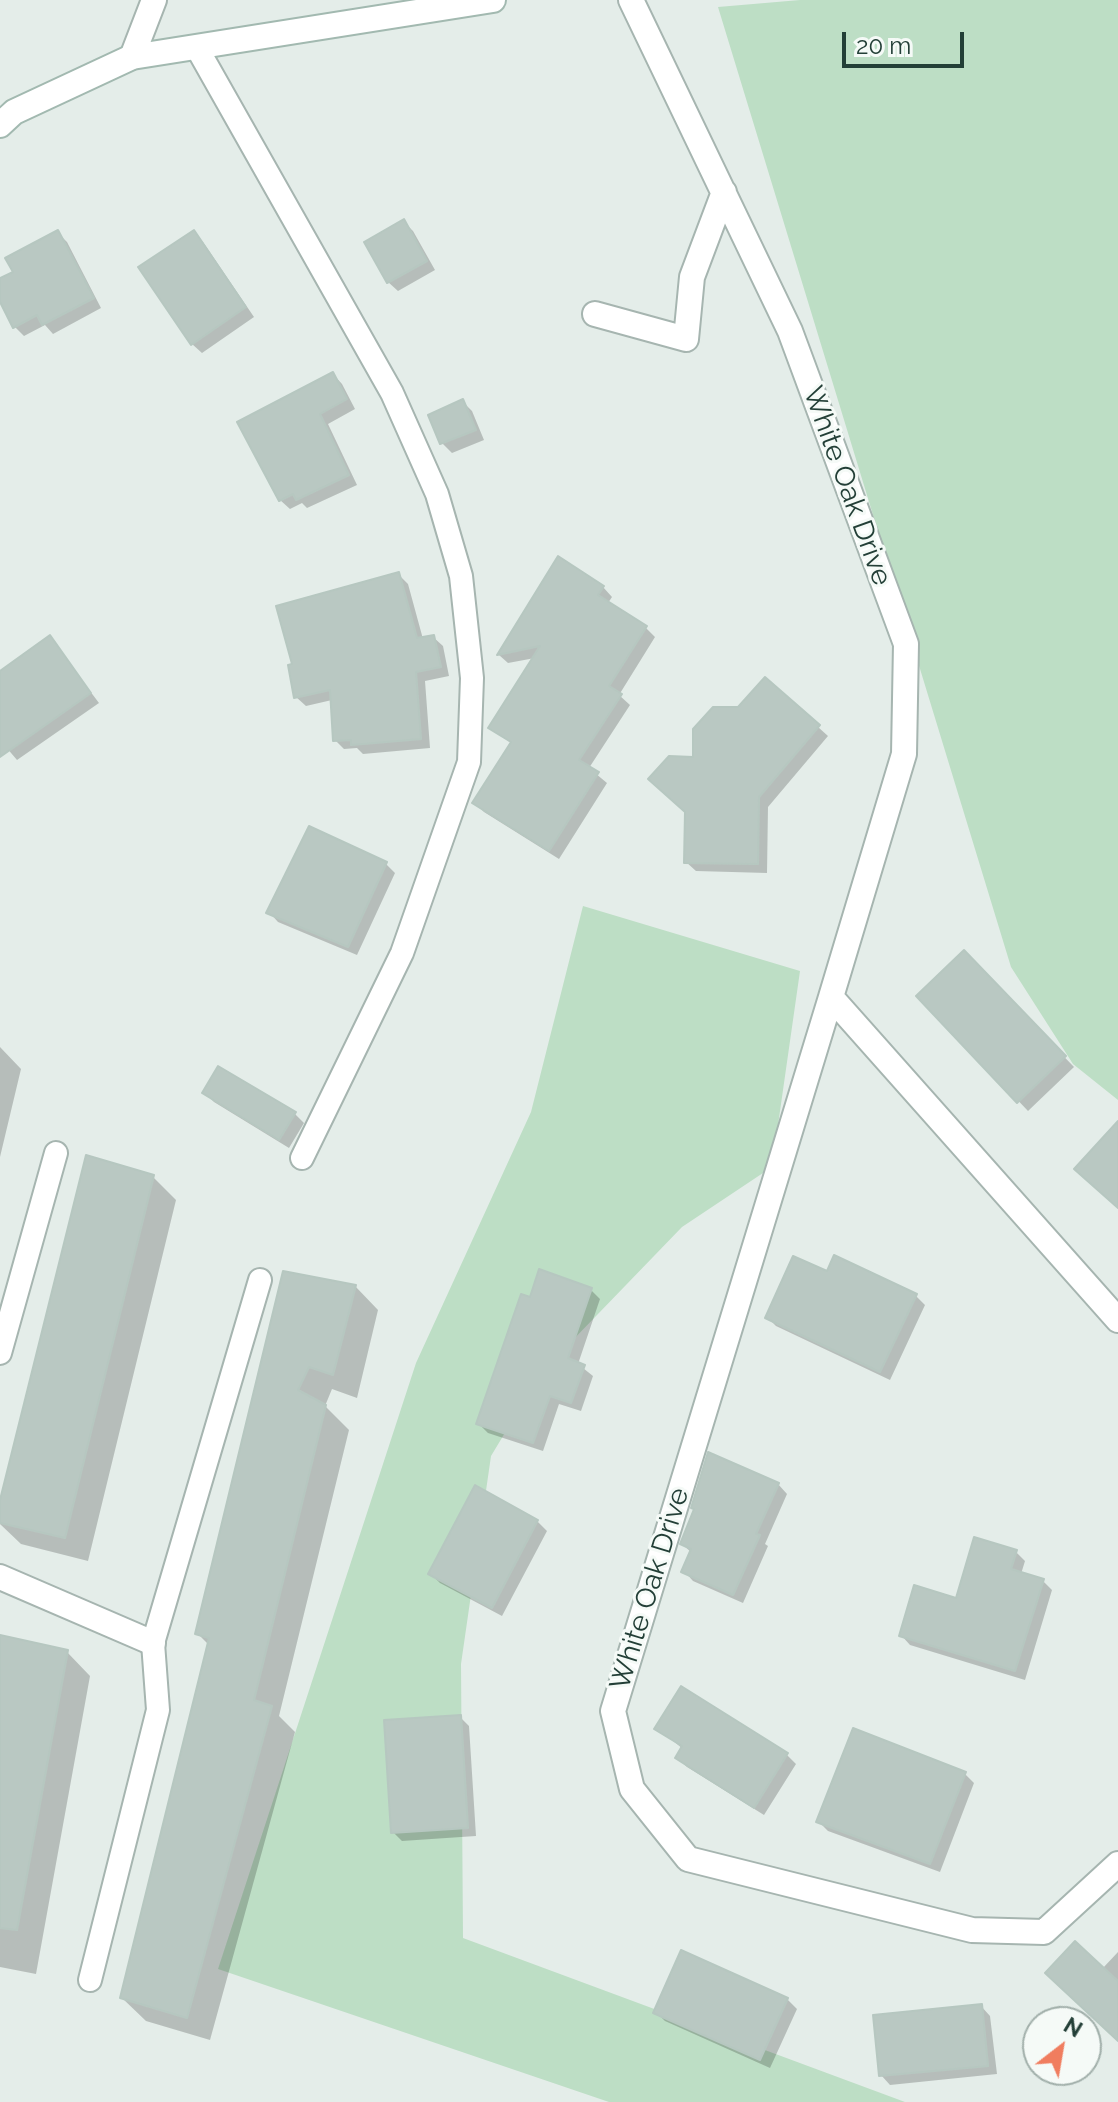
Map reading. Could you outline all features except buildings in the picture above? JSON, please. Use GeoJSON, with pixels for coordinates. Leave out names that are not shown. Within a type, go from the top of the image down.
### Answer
{"type":"FeatureCollection","features":[{"type":"Feature","properties":{"kind":"street"},"geometry":{"type":"LineString","coordinates":[[132,57],[154,0]]}},
{"type":"Feature","properties":{"kind":"street"},"geometry":{"type":"LineString","coordinates":[[0,125],[14,112],[132,57],[493,0]]}},
{"type":"Feature","properties":{"kind":"street","name":"White Oak Drive"},"geometry":{"type":"LineString","coordinates":[[631,0],[790,331],[906,644],[904,754],[613,1711],[632,1789],[688,1859],[972,1930],[1044,1932],[1118,1864]]}},
{"type":"Feature","properties":{"kind":"street"},"geometry":{"type":"LineString","coordinates":[[595,314],[686,339],[692,277],[724,192]]}},
{"type":"Feature","properties":{"kind":"street"},"geometry":{"type":"LineString","coordinates":[[831,997],[1118,1320]]}},
{"type":"Feature","properties":{"kind":"street"},"geometry":{"type":"LineString","coordinates":[[0,1577],[153,1643]]}},
{"type":"Feature","properties":{"kind":"lane"},"geometry":{"type":"LineString","coordinates":[[197,48],[392,393],[437,494],[461,576],[472,678],[469,762],[402,953],[302,1158]]}},
{"type":"Feature","properties":{"kind":"lane"},"geometry":{"type":"LineString","coordinates":[[0,1353],[56,1153]]}},
{"type":"Feature","properties":{"kind":"lane"},"geometry":{"type":"LineString","coordinates":[[90,1980],[158,1710],[153,1643],[260,1280]]}},
{"type":"Feature","properties":{"kind":"green space"},"geometry":{"type":"Polygon","coordinates":[[[800,0],[1118,0],[1118,1100],[1073,1064],[1011,967],[718,7],[800,0]]]}},
{"type":"Feature","properties":{"kind":"green space"},"geometry":{"type":"Polygon","coordinates":[[[583,906],[800,971],[772,1167],[682,1227],[541,1373],[491,1456],[461,1664],[463,1938],[905,2102],[609,2102],[218,1969],[416,1363],[531,1112],[583,906]]]}}]}
